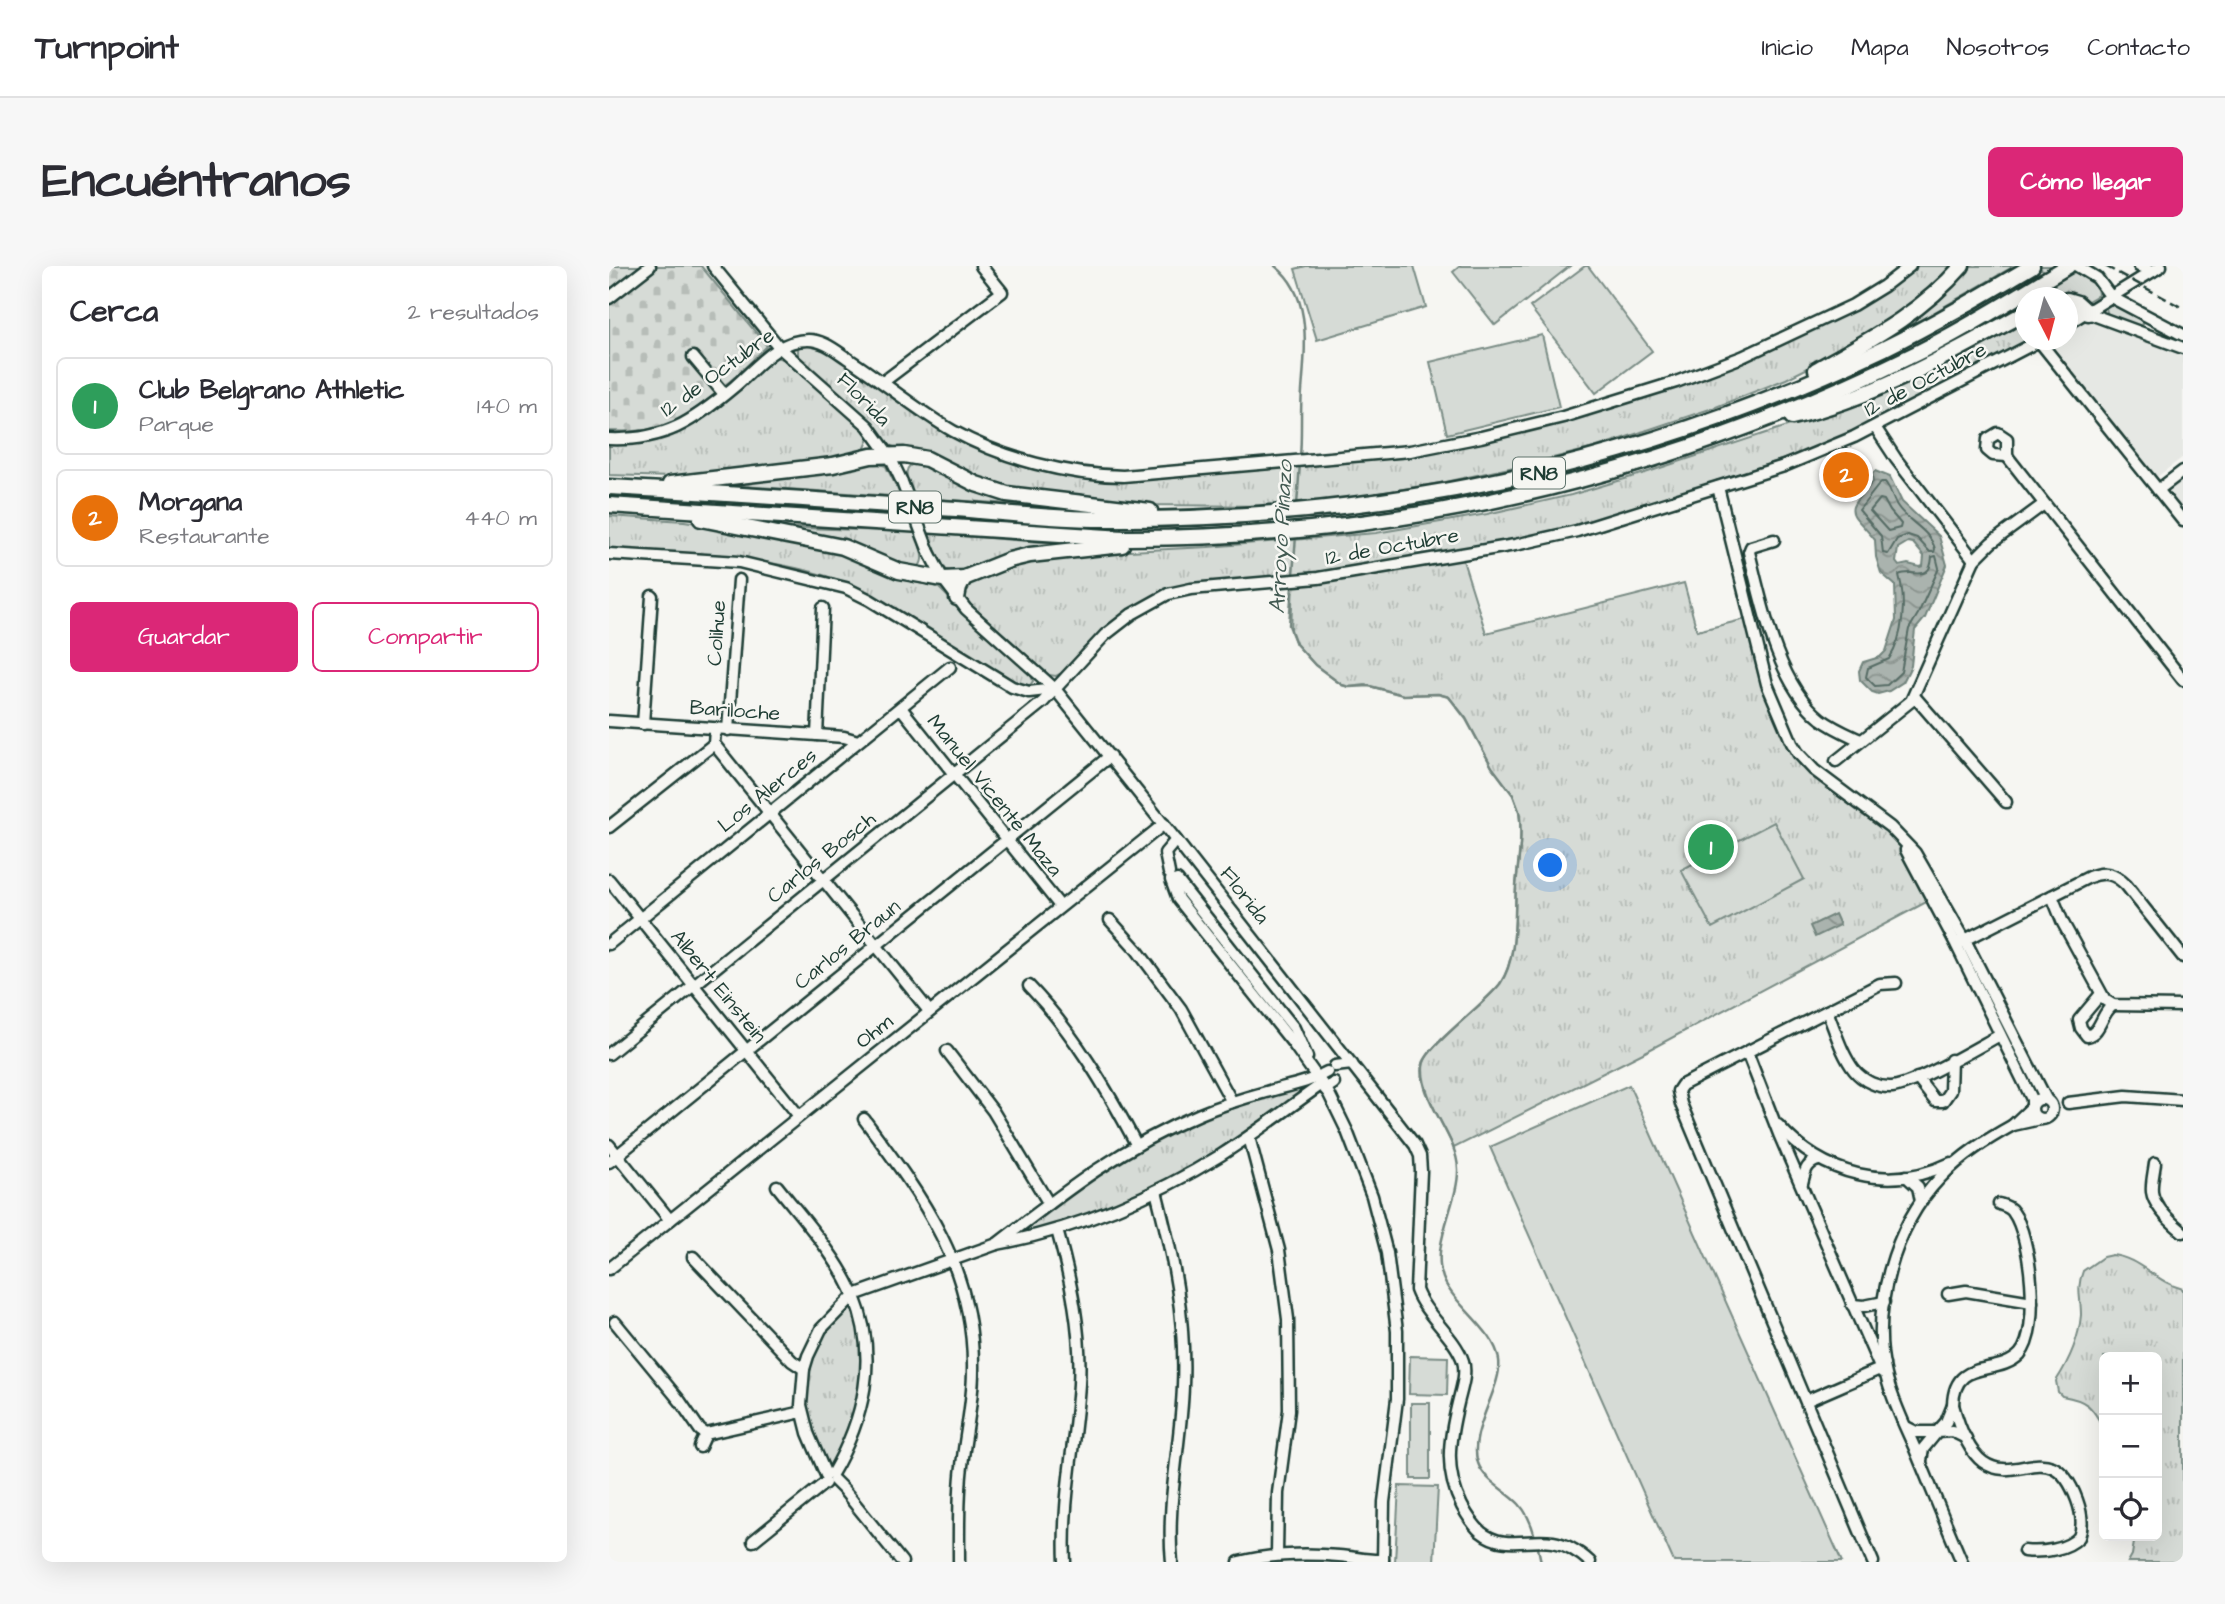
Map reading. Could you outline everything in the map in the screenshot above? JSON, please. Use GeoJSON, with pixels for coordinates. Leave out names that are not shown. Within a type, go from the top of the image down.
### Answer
{"type":"FeatureCollection","features":[{"type":"Feature","properties":{"kind":"highway"},"geometry":{"type":"LineString","coordinates":[[1753,405],[1911,314],[1940,291],[1962,266]]}},
{"type":"Feature","properties":{"kind":"highway","name":"RN8"},"geometry":{"type":"LineString","coordinates":[[609,487],[1076,518],[1277,514],[1430,495],[1539,473],[1647,443],[1753,405],[1885,348],[2032,266]]}},
{"type":"Feature","properties":{"kind":"highway","name":"RN8"},"geometry":{"type":"LineString","coordinates":[[609,505],[1089,537],[1176,538],[1318,529],[1427,514],[1534,493],[1640,464],[1743,429],[1918,352],[2068,266]]}},
{"type":"Feature","properties":{"kind":"highway"},"geometry":{"type":"LineString","coordinates":[[2078,304],[2088,313]]}},
{"type":"Feature","properties":{"kind":"highway"},"geometry":{"type":"LineString","coordinates":[[1743,429],[1815,412],[1877,389],[2015,318]]}},
{"type":"Feature","properties":{"kind":"highway"},"geometry":{"type":"LineString","coordinates":[[631,488],[820,467],[889,455],[927,458],[976,484],[1007,494],[1200,517]]}},
{"type":"Feature","properties":{"kind":"highway"},"geometry":{"type":"LineString","coordinates":[[631,507],[831,544],[899,571],[943,579],[964,578],[1009,560],[1030,555],[1176,538]]}},
{"type":"Feature","properties":{"kind":"highway"},"geometry":{"type":"LineString","coordinates":[[957,598],[964,578]]}},
{"type":"Feature","properties":{"kind":"street"},"geometry":{"type":"LineString","coordinates":[[609,298],[650,266]]}},
{"type":"Feature","properties":{"kind":"street","name":"Florida"},"geometry":{"type":"LineString","coordinates":[[713,266],[779,347],[860,419],[889,455],[929,552],[957,598],[1055,689],[1164,824],[1174,843],[1406,1132],[1420,1156],[1421,1171],[1416,1290],[1421,1302],[1459,1353],[1463,1366],[1463,1380],[1448,1451],[1454,1489],[1471,1521],[1489,1537],[1501,1542],[1558,1543],[1590,1562]]}},
{"type":"Feature","properties":{"kind":"street"},"geometry":{"type":"LineString","coordinates":[[883,382],[1002,292],[981,266]]}},
{"type":"Feature","properties":{"kind":"street","name":"12 de Octubre"},"geometry":{"type":"LineString","coordinates":[[609,439],[636,440],[668,432],[689,421],[779,347],[795,342],[818,342],[883,382],[937,421],[968,438],[1017,457],[1078,472],[1123,476],[1410,451],[1481,437],[1636,396],[1742,357],[1812,326],[1884,286],[1910,266]]}},
{"type":"Feature","properties":{"kind":"street"},"geometry":{"type":"LineString","coordinates":[[2077,266],[2097,278],[2111,297],[2183,335]]}},
{"type":"Feature","properties":{"kind":"street"},"geometry":{"type":"LineString","coordinates":[[2139,266],[2157,269]]}},
{"type":"Feature","properties":{"kind":"street"},"geometry":{"type":"LineString","coordinates":[[2078,318],[2157,269]]}},
{"type":"Feature","properties":{"kind":"street"},"geometry":{"type":"LineString","coordinates":[[2088,313],[2183,348]]}},
{"type":"Feature","properties":{"kind":"street"},"geometry":{"type":"LineString","coordinates":[[2143,334],[2150,318]]}},
{"type":"Feature","properties":{"kind":"street"},"geometry":{"type":"LineString","coordinates":[[2159,340],[2164,325]]}},
{"type":"Feature","properties":{"kind":"street","name":"12 de Octubre"},"geometry":{"type":"LineString","coordinates":[[1055,689],[1105,635],[1157,599],[1191,589],[1318,578],[1544,539],[1601,524],[1784,466],[1875,427],[2021,350]]}},
{"type":"Feature","properties":{"kind":"street"},"geometry":{"type":"LineString","coordinates":[[2048,350],[2183,521]]}},
{"type":"Feature","properties":{"kind":"street"},"geometry":{"type":"LineString","coordinates":[[693,357],[724,394]]}},
{"type":"Feature","properties":{"kind":"street"},"geometry":{"type":"LineString","coordinates":[[1875,427],[1896,459],[1974,560]]}},
{"type":"Feature","properties":{"kind":"street"},"geometry":{"type":"LineString","coordinates":[[2007,456],[2183,680]]}},
{"type":"Feature","properties":{"kind":"street"},"geometry":{"type":"LineString","coordinates":[[2158,490],[2183,471]]}},
{"type":"Feature","properties":{"kind":"street"},"geometry":{"type":"LineString","coordinates":[[1718,487],[1767,684],[1792,743],[1802,758],[1821,776],[1890,827],[1961,942],[2047,1109]]}},
{"type":"Feature","properties":{"kind":"street"},"geometry":{"type":"LineString","coordinates":[[1836,761],[1905,707],[1914,696],[1974,560],[1991,543],[2044,504]]}},
{"type":"Feature","properties":{"kind":"street"},"geometry":{"type":"LineString","coordinates":[[1774,540],[1751,547],[1749,552],[1777,653],[1792,683],[1812,710],[1822,720],[1860,740]]}},
{"type":"Feature","properties":{"kind":"street"},"geometry":{"type":"LineString","coordinates":[[609,554],[739,562],[832,584],[870,600],[1012,687],[1029,692],[1055,689]]}},
{"type":"Feature","properties":{"kind":"street","name":"Colihue"},"geometry":{"type":"LineString","coordinates":[[728,730],[739,580]]}},
{"type":"Feature","properties":{"kind":"street"},"geometry":{"type":"LineString","coordinates":[[643,723],[652,596]]}},
{"type":"Feature","properties":{"kind":"street"},"geometry":{"type":"LineString","coordinates":[[817,735],[823,608]]}},
{"type":"Feature","properties":{"kind":"street","name":"Los Alerces"},"geometry":{"type":"LineString","coordinates":[[609,944],[950,667]]}},
{"type":"Feature","properties":{"kind":"street","name":"Carlos Bosch"},"geometry":{"type":"LineString","coordinates":[[609,1054],[1043,702],[1055,689]]}},
{"type":"Feature","properties":{"kind":"street"},"geometry":{"type":"LineString","coordinates":[[1914,696],[2006,802]]}},
{"type":"Feature","properties":{"kind":"street","name":"Manuel Vicente Maza"},"geometry":{"type":"LineString","coordinates":[[901,708],[1060,906]]}},
{"type":"Feature","properties":{"kind":"street","name":"Bariloche"},"geometry":{"type":"LineString","coordinates":[[609,721],[844,737],[858,741]]}},
{"type":"Feature","properties":{"kind":"street"},"geometry":{"type":"LineString","coordinates":[[715,729],[714,744],[929,1011]]}},
{"type":"Feature","properties":{"kind":"street"},"geometry":{"type":"LineString","coordinates":[[609,827],[714,744]]}},
{"type":"Feature","properties":{"kind":"street","name":"Carlos Braun"},"geometry":{"type":"LineString","coordinates":[[613,1158],[1109,756]]}},
{"type":"Feature","properties":{"kind":"street","name":"Ohm"},"geometry":{"type":"LineString","coordinates":[[609,1269],[1164,824]]}},
{"type":"Feature","properties":{"kind":"street"},"geometry":{"type":"LineString","coordinates":[[1174,843],[1165,853],[1175,881],[1327,1078],[1369,1186],[1387,1253],[1396,1311],[1397,1399],[1384,1502],[1383,1561],[1340,1556],[1277,1555],[1239,1562]]}},
{"type":"Feature","properties":{"kind":"street"},"geometry":{"type":"LineString","coordinates":[[1961,942],[2095,874],[2106,873],[2116,875],[2126,885],[2183,957]]}},
{"type":"Feature","properties":{"kind":"street","name":"Albert Einstein"},"geometry":{"type":"LineString","coordinates":[[609,880],[799,1116]]}},
{"type":"Feature","properties":{"kind":"street"},"geometry":{"type":"LineString","coordinates":[[2052,896],[2100,995],[2113,1005]]}},
{"type":"Feature","properties":{"kind":"street"},"geometry":{"type":"LineString","coordinates":[[1110,920],[1171,993],[1232,1102]]}},
{"type":"Feature","properties":{"kind":"street"},"geometry":{"type":"LineString","coordinates":[[1961,942],[2000,1035],[2032,1099],[2033,1114],[2068,1103],[2126,1096],[2183,1100]]}},
{"type":"Feature","properties":{"kind":"street"},"geometry":{"type":"LineString","coordinates":[[1873,1562],[1679,1095],[1682,1085],[1880,984],[1896,983]]}},
{"type":"Feature","properties":{"kind":"street"},"geometry":{"type":"LineString","coordinates":[[1029,986],[1058,1019],[1087,1060],[1136,1144]]}},
{"type":"Feature","properties":{"kind":"street"},"geometry":{"type":"LineString","coordinates":[[2100,995],[2080,1020],[2081,1028],[2087,1036],[2095,1032],[2108,1008],[2113,1005],[2183,1006]]}},
{"type":"Feature","properties":{"kind":"street"},"geometry":{"type":"LineString","coordinates":[[1827,1011],[1844,1053],[1860,1076],[1874,1084],[1890,1087],[1917,1078],[2000,1035]]}},
{"type":"Feature","properties":{"kind":"street"},"geometry":{"type":"LineString","coordinates":[[947,1051],[998,1118],[1049,1203]]}},
{"type":"Feature","properties":{"kind":"street"},"geometry":{"type":"LineString","coordinates":[[1747,1052],[1962,1562]]}},
{"type":"Feature","properties":{"kind":"street"},"geometry":{"type":"LineString","coordinates":[[1917,1078],[1935,1101],[1943,1101],[1949,1091],[1951,1060]]}},
{"type":"Feature","properties":{"kind":"street"},"geometry":{"type":"LineString","coordinates":[[899,1561],[843,1489],[829,1478],[808,1433],[802,1412],[804,1369],[821,1329],[853,1295],[997,1244],[1057,1230],[1156,1191],[1220,1156],[1327,1078],[1352,1064]]}},
{"type":"Feature","properties":{"kind":"street"},"geometry":{"type":"LineString","coordinates":[[997,1244],[1049,1203],[1136,1144],[1232,1102],[1327,1078]]}},
{"type":"Feature","properties":{"kind":"street"},"geometry":{"type":"LineString","coordinates":[[2013,1125],[2039,1099],[2047,1109]]}},
{"type":"Feature","properties":{"kind":"street"},"geometry":{"type":"LineString","coordinates":[[1882,1367],[1881,1329],[1884,1302],[1897,1250],[1921,1201],[1939,1179],[1984,1141],[2047,1109]]}},
{"type":"Feature","properties":{"kind":"street"},"geometry":{"type":"LineString","coordinates":[[864,1119],[921,1198],[954,1260],[968,1311],[973,1372],[959,1491],[959,1562]]}},
{"type":"Feature","properties":{"kind":"street"},"geometry":{"type":"LineString","coordinates":[[1774,1120],[1797,1144],[1819,1160],[1856,1174],[1906,1176],[1934,1170],[1964,1156]]}},
{"type":"Feature","properties":{"kind":"street"},"geometry":{"type":"LineString","coordinates":[[1249,1137],[1279,1250],[1288,1319],[1289,1410],[1278,1493],[1277,1555]]}},
{"type":"Feature","properties":{"kind":"street"},"geometry":{"type":"LineString","coordinates":[[609,1145],[613,1158],[670,1220]]}},
{"type":"Feature","properties":{"kind":"street"},"geometry":{"type":"LineString","coordinates":[[1802,1184],[1806,1167],[1812,1161],[1819,1160]]}},
{"type":"Feature","properties":{"kind":"street"},"geometry":{"type":"LineString","coordinates":[[2155,1163],[2152,1192],[2154,1198],[2162,1212],[2183,1232]]}},
{"type":"Feature","properties":{"kind":"street"},"geometry":{"type":"LineString","coordinates":[[1906,1176],[1918,1187],[1921,1201]]}},
{"type":"Feature","properties":{"kind":"street"},"geometry":{"type":"LineString","coordinates":[[753,1541],[829,1478],[853,1434],[863,1401],[867,1359],[853,1295],[816,1236],[778,1186]]}},
{"type":"Feature","properties":{"kind":"street"},"geometry":{"type":"LineString","coordinates":[[1156,1191],[1173,1254],[1183,1323],[1184,1384],[1172,1494],[1172,1562]]}},
{"type":"Feature","properties":{"kind":"street"},"geometry":{"type":"LineString","coordinates":[[1922,1465],[1923,1449],[1946,1422],[1953,1405],[1954,1391],[1964,1377],[1982,1368],[2009,1361],[2020,1354],[2028,1330],[2032,1302],[2029,1263],[2020,1225],[2013,1210],[1999,1204]]}},
{"type":"Feature","properties":{"kind":"street"},"geometry":{"type":"LineString","coordinates":[[1057,1230],[1071,1283],[1079,1347],[1078,1399],[1065,1505],[1065,1562]]}},
{"type":"Feature","properties":{"kind":"street"},"geometry":{"type":"LineString","coordinates":[[694,1257],[792,1361],[804,1369]]}},
{"type":"Feature","properties":{"kind":"street"},"geometry":{"type":"LineString","coordinates":[[1948,1294],[1966,1291],[2032,1302]]}},
{"type":"Feature","properties":{"kind":"street"},"geometry":{"type":"LineString","coordinates":[[1852,1305],[1884,1302]]}},
{"type":"Feature","properties":{"kind":"street"},"geometry":{"type":"LineString","coordinates":[[615,1322],[680,1401],[700,1430],[706,1434],[802,1412]]}},
{"type":"Feature","properties":{"kind":"street"},"geometry":{"type":"LineString","coordinates":[[1806,1401],[1882,1367]]}},
{"type":"Feature","properties":{"kind":"street"},"geometry":{"type":"LineString","coordinates":[[1953,1405],[1966,1438],[1980,1459],[1989,1465],[2001,1468],[2049,1465],[2069,1482],[2081,1514],[2079,1537],[2066,1546],[2040,1552],[2024,1551]]}},
{"type":"Feature","properties":{"kind":"street"},"geometry":{"type":"LineString","coordinates":[[1906,1427],[1916,1432],[1952,1431],[1966,1438]]}},
{"type":"Feature","properties":{"kind":"street"},"geometry":{"type":"LineString","coordinates":[[700,1447],[706,1434]]}},
{"type":"Feature","properties":{"kind":"street"},"geometry":{"type":"LineString","coordinates":[[1571,1549],[1575,1562]]}},
{"type":"Feature","properties":{"kind":"shaded area"},"geometry":{"type":"Polygon","coordinates":[[[2089,318],[2183,355],[2183,457],[2153,480],[2049,350],[2078,350],[2078,324],[2089,318]]]}},
{"type":"Feature","properties":{"kind":"shaded area"},"geometry":{"type":"Polygon","coordinates":[[[2183,478],[2183,521],[2161,494],[2183,478]]]}},
{"type":"Feature","properties":{"kind":"green space"},"geometry":{"type":"Polygon","coordinates":[[[609,266],[701,266],[767,346],[718,391],[676,420],[650,429],[609,431],[609,266]]]}},
{"type":"Feature","properties":{"kind":"green space"},"geometry":{"type":"Polygon","coordinates":[[[1306,266],[1414,266],[1426,307],[1317,340],[1295,269],[1306,266]]]}},
{"type":"Feature","properties":{"kind":"green space"},"geometry":{"type":"Polygon","coordinates":[[[1460,266],[1570,266],[1495,325],[1453,272],[1460,266]]]}},
{"type":"Feature","properties":{"kind":"green space"},"geometry":{"type":"Polygon","coordinates":[[[1588,266],[1652,351],[1596,393],[1530,307],[1588,266]]]}},
{"type":"Feature","properties":{"kind":"green space"},"geometry":{"type":"Polygon","coordinates":[[[1916,266],[1957,266],[1920,303],[1844,350],[1786,379],[1716,407],[1594,448],[1528,464],[1440,483],[1330,501],[1278,506],[1133,505],[996,486],[889,445],[862,413],[798,357],[798,348],[803,344],[827,351],[996,455],[1137,479],[1183,476],[1419,453],[1475,444],[1561,421],[1756,355],[1859,306],[1916,266]]]}},
{"type":"Feature","properties":{"kind":"green space"},"geometry":{"type":"Polygon","coordinates":[[[1967,266],[2014,266],[1926,317],[1859,351],[1967,266]]]}},
{"type":"Feature","properties":{"kind":"green space"},"geometry":{"type":"Polygon","coordinates":[[[2036,266],[2066,266],[2077,270],[2092,280],[2098,295],[2086,302],[2078,299],[2078,287],[2049,287],[2060,280],[2036,266]]]}},
{"type":"Feature","properties":{"kind":"green space"},"geometry":{"type":"Polygon","coordinates":[[[2109,305],[2141,318],[2143,324],[2137,328],[2108,316],[2106,308],[2109,305]]]}},
{"type":"Feature","properties":{"kind":"green space"},"geometry":{"type":"Polygon","coordinates":[[[2015,324],[2015,349],[1871,423],[1808,451],[1603,519],[1527,538],[1317,575],[1197,583],[1172,588],[1118,618],[1084,648],[1066,671],[1056,676],[1049,675],[964,599],[964,586],[968,582],[1017,563],[1109,552],[1376,533],[1487,514],[1571,495],[1645,473],[1842,408],[2015,324]]]}},
{"type":"Feature","properties":{"kind":"green space"},"geometry":{"type":"Polygon","coordinates":[[[1542,335],[1559,407],[1447,434],[1430,362],[1542,335]]]}},
{"type":"Feature","properties":{"kind":"green space"},"geometry":{"type":"Polygon","coordinates":[[[775,357],[783,359],[866,431],[869,439],[864,450],[829,462],[671,477],[609,475],[609,444],[649,441],[682,429],[728,398],[762,365],[775,357]]]}},
{"type":"Feature","properties":{"kind":"green space"},"geometry":{"type":"Polygon","coordinates":[[[872,462],[886,466],[896,486],[910,487],[907,470],[916,463],[1057,507],[713,484],[872,462]]]}},
{"type":"Feature","properties":{"kind":"green space"},"geometry":{"type":"Polygon","coordinates":[[[609,516],[684,521],[832,548],[905,580],[938,587],[977,626],[1030,672],[1033,681],[1029,687],[1019,686],[859,588],[829,577],[799,568],[736,558],[609,551],[609,516]]]}},
{"type":"Feature","properties":{"kind":"green space"},"geometry":{"type":"Polygon","coordinates":[[[776,527],[914,532],[1090,546],[963,573],[943,567],[934,547],[920,546],[922,560],[915,570],[776,527]]]}},
{"type":"Feature","properties":{"kind":"green space"},"geometry":{"type":"Polygon","coordinates":[[[1461,554],[1486,633],[1684,583],[1697,631],[1750,618],[1798,753],[1890,827],[1932,899],[1649,1050],[1454,1148],[1428,1094],[1423,1072],[1424,1063],[1436,1045],[1494,991],[1506,971],[1513,948],[1520,839],[1519,811],[1513,795],[1492,767],[1466,718],[1449,697],[1438,694],[1403,695],[1365,685],[1342,685],[1315,665],[1296,644],[1291,632],[1293,581],[1461,554]]]}},
{"type":"Feature","properties":{"kind":"green space"},"geometry":{"type":"Polygon","coordinates":[[[1774,822],[1804,879],[1712,928],[1681,870],[1774,822]]]}},
{"type":"Feature","properties":{"kind":"green space"},"geometry":{"type":"Polygon","coordinates":[[[1629,1085],[1842,1562],[1674,1562],[1490,1147],[1629,1085]]]}},
{"type":"Feature","properties":{"kind":"green space"},"geometry":{"type":"Polygon","coordinates":[[[1305,1086],[1307,1088],[1294,1099],[1251,1130],[1168,1179],[1079,1217],[1017,1237],[1015,1234],[1090,1177],[1150,1140],[1220,1110],[1305,1086]]]}},
{"type":"Feature","properties":{"kind":"green space"},"geometry":{"type":"Polygon","coordinates":[[[2112,1255],[2130,1260],[2183,1289],[2183,1562],[2128,1562],[2134,1541],[2162,1541],[2162,1352],[2099,1352],[2099,1420],[2088,1405],[2058,1392],[2056,1381],[2073,1350],[2080,1324],[2079,1288],[2083,1271],[2103,1257],[2112,1255]]]}},
{"type":"Feature","properties":{"kind":"green space"},"geometry":{"type":"Polygon","coordinates":[[[849,1303],[856,1306],[861,1333],[861,1390],[853,1424],[830,1473],[821,1458],[809,1424],[805,1406],[807,1370],[820,1337],[849,1303]]]}},
{"type":"Feature","properties":{"kind":"green space"},"geometry":{"type":"Polygon","coordinates":[[[1410,1356],[1448,1357],[1447,1395],[1409,1394],[1410,1356]]]}},
{"type":"Feature","properties":{"kind":"green space"},"geometry":{"type":"Polygon","coordinates":[[[1411,1403],[1430,1403],[1430,1479],[1411,1479],[1411,1403]]]}},
{"type":"Feature","properties":{"kind":"green space"},"geometry":{"type":"Polygon","coordinates":[[[1399,1486],[1438,1487],[1434,1562],[1395,1562],[1399,1486]]]}},
{"type":"Feature","properties":{"kind":"water"},"geometry":{"type":"Polygon","coordinates":[[[1875,471],[1890,477],[1902,502],[1939,536],[1947,565],[1925,618],[1915,630],[1911,666],[1903,682],[1878,694],[1872,692],[1860,680],[1859,671],[1863,662],[1880,657],[1886,651],[1896,620],[1895,585],[1881,573],[1875,540],[1853,512],[1856,501],[1873,482],[1872,474],[1875,471]],[[1908,542],[1898,548],[1896,562],[1899,566],[1923,566],[1924,556],[1913,543],[1908,542]]]}},
{"type":"Feature","properties":{"kind":"water"},"geometry":{"type":"Polygon","coordinates":[[[1835,914],[1840,925],[1815,937],[1810,926],[1835,914]]]}},
{"type":"Feature","properties":{"kind":"waterway","name":"Arroyo Pinazo"},"geometry":{"type":"LineString","coordinates":[[1275,266],[1296,292],[1304,324],[1300,456]]}},
{"type":"Feature","properties":{"kind":"waterway","name":"Arroyo Pinazo"},"geometry":{"type":"LineString","coordinates":[[1297,505],[1300,463]]}},
{"type":"Feature","properties":{"kind":"waterway","name":"Arroyo Pinazo"},"geometry":{"type":"LineString","coordinates":[[1296,536],[1289,625],[1296,644],[1315,665],[1342,685],[1370,686],[1403,695],[1438,694],[1449,697],[1466,719],[1492,767],[1513,795],[1519,811],[1520,839],[1514,936],[1506,974],[1493,992],[1427,1056],[1423,1064],[1423,1077],[1431,1103],[1456,1156],[1458,1169],[1440,1252],[1443,1278],[1448,1288],[1490,1338],[1499,1360],[1496,1383],[1477,1438],[1478,1463],[1490,1480],[1522,1508],[1535,1537]]}},
{"type":"Feature","properties":{"kind":"waterway","name":"Arroyo Pinazo"},"geometry":{"type":"LineString","coordinates":[[1537,1543],[1541,1562]]}},
{"type":"Feature","properties":{"kind":"railway"},"geometry":{"type":"LineString","coordinates":[[2105,266],[2183,308]]}},
{"type":"Feature","properties":{"kind":"place","name":"Morgana"},"geometry":{"type":"Point","coordinates":[1846,475]}},
{"type":"Feature","properties":{"kind":"place","name":"Club Belgrano Athletic"},"geometry":{"type":"Point","coordinates":[1711,847]}}]}
